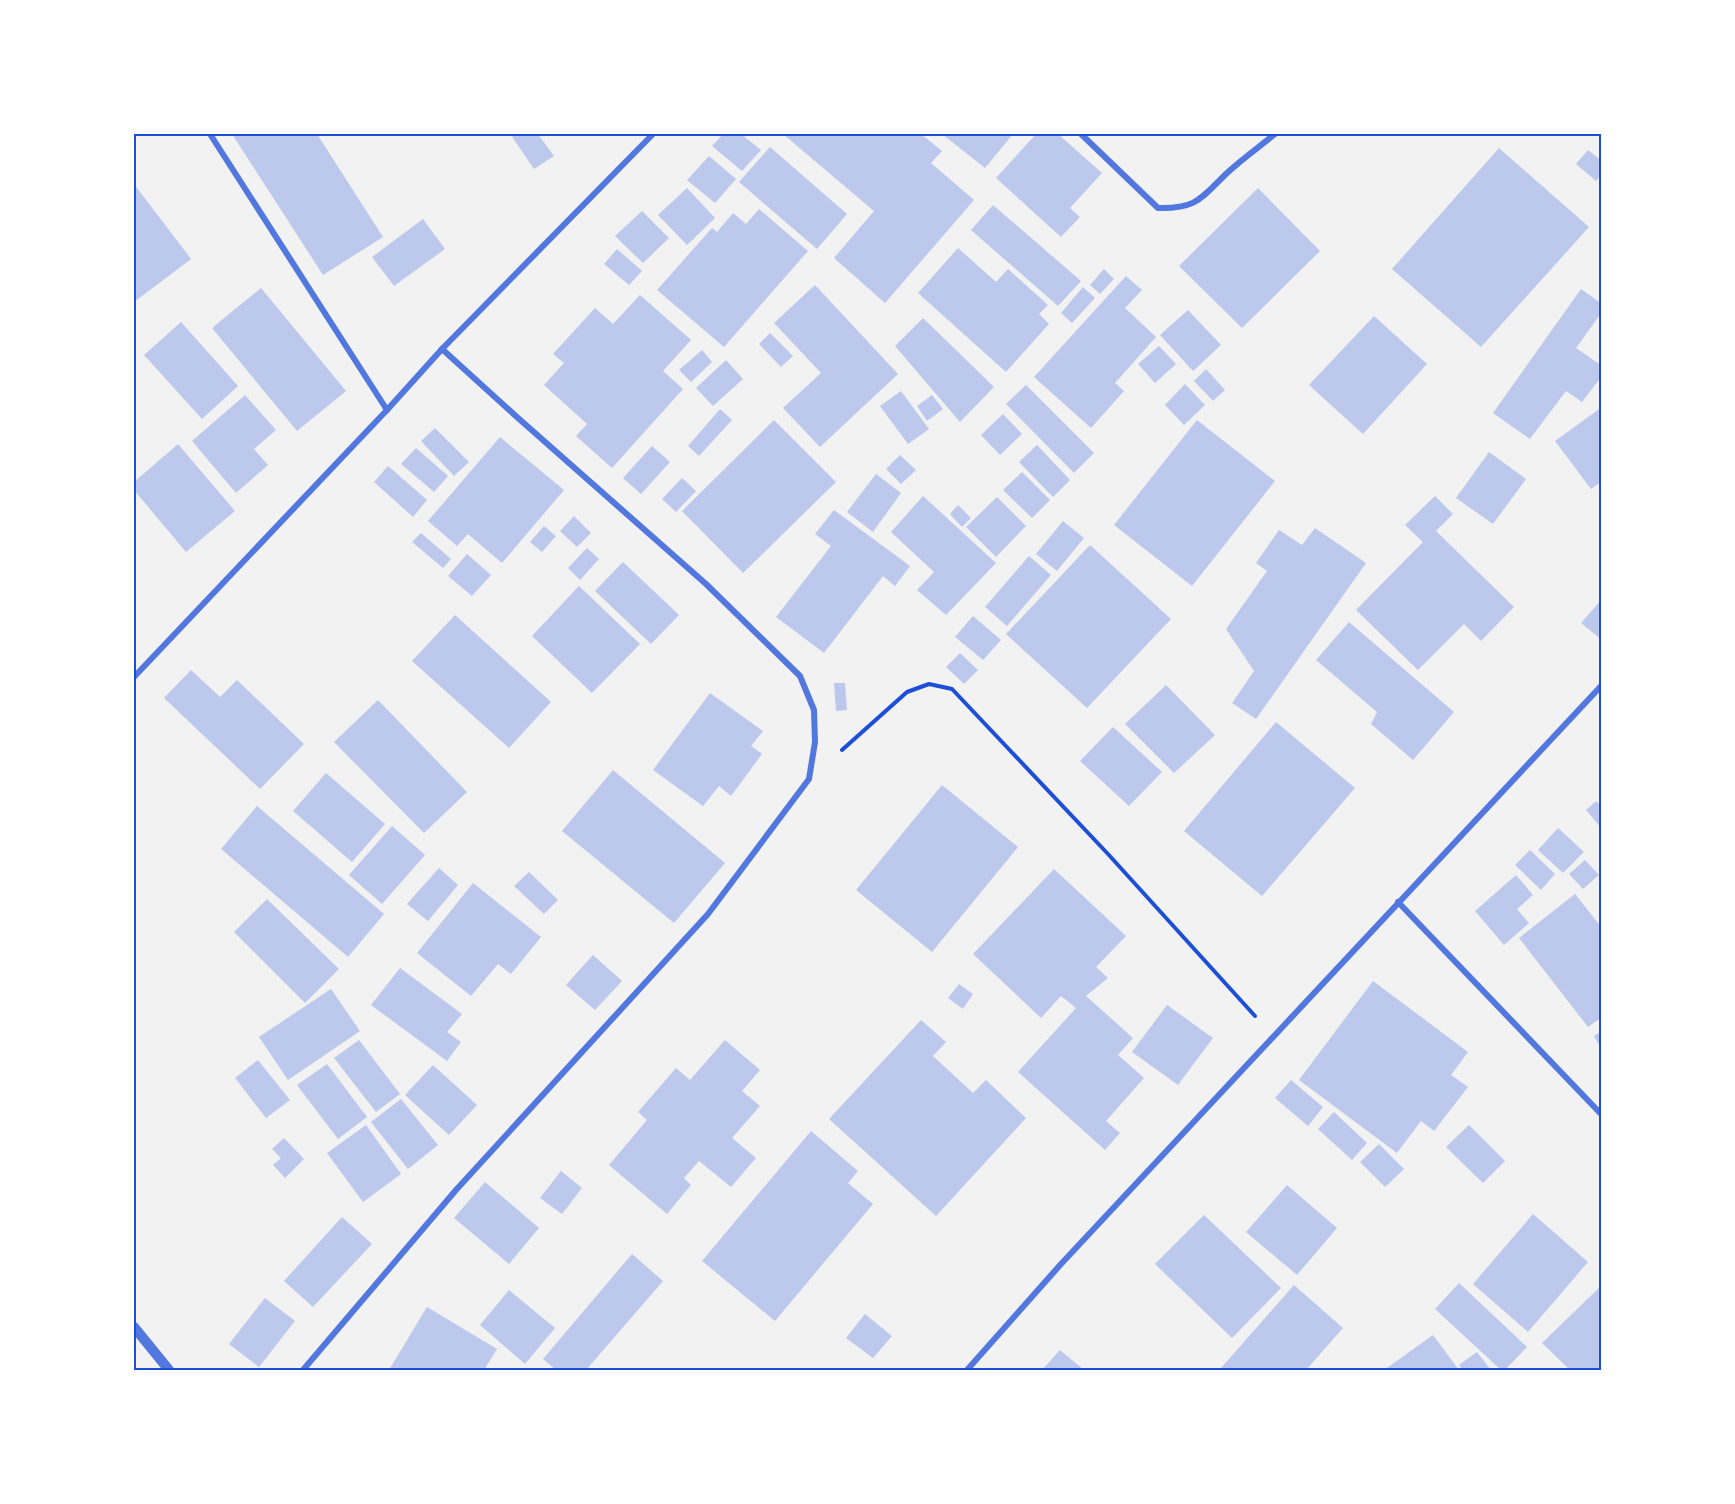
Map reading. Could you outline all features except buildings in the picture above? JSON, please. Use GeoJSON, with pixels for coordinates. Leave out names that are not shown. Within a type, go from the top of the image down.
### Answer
{"type":"FeatureCollection","features":[{"type":"Feature","properties":{"kind":"street"},"geometry":{"type":"LineString","coordinates":[[210,134],[387,410]]}},
{"type":"Feature","properties":{"kind":"street"},"geometry":{"type":"LineString","coordinates":[[134,677],[442,349],[653,134]]}},
{"type":"Feature","properties":{"kind":"street"},"geometry":{"type":"LineString","coordinates":[[1081,134],[1158,208],[1179,208],[1203,197],[1227,173],[1275,134]]}},
{"type":"Feature","properties":{"kind":"street"},"geometry":{"type":"LineString","coordinates":[[303,1371],[456,1190],[708,914],[809,779],[815,742],[814,710],[800,676],[706,584],[442,349]]}},
{"type":"Feature","properties":{"kind":"street"},"geometry":{"type":"LineString","coordinates":[[967,1371],[1061,1264],[1602,685]]}},
{"type":"Feature","properties":{"kind":"street"},"geometry":{"type":"LineString","coordinates":[[1398,902],[1602,1116]]}},
{"type":"Feature","properties":{"kind":"street"},"geometry":{"type":"LineString","coordinates":[[134,1328],[169,1371]]}},
{"type":"Feature","properties":{"kind":"path"},"geometry":{"type":"LineString","coordinates":[[809,779],[907,692],[928,684],[952,688],[1274,1036]]}}]}
